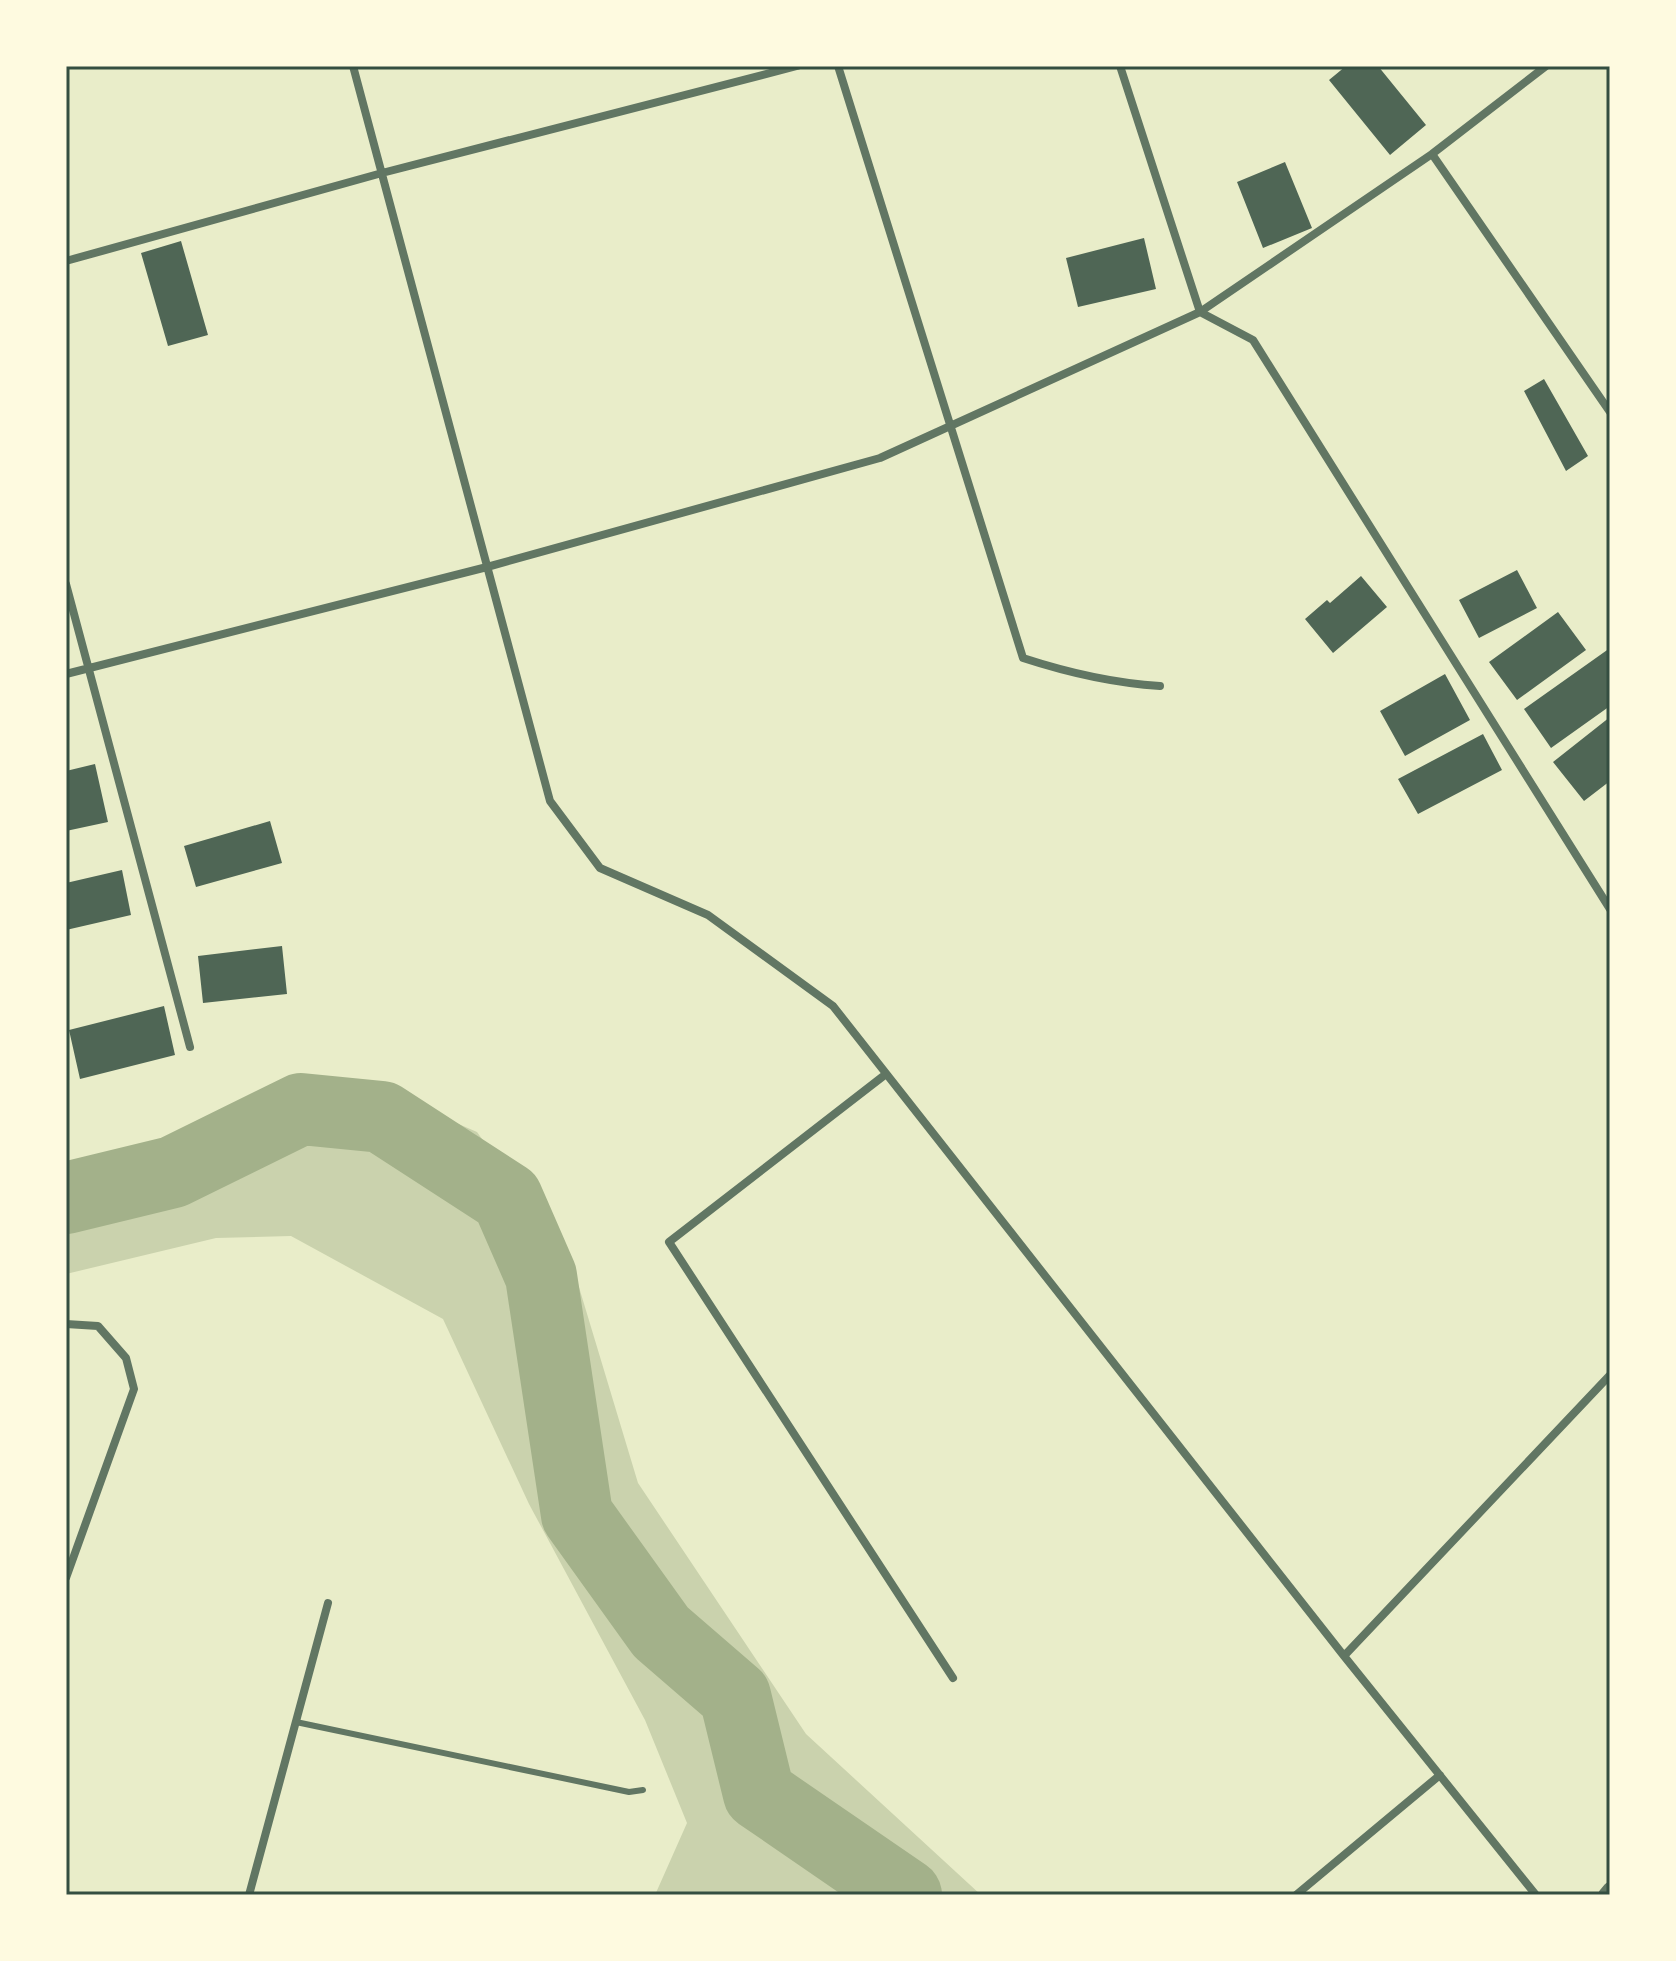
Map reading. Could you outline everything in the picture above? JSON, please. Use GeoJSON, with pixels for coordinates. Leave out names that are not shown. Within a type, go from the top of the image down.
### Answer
{"type":"FeatureCollection","features":[{"type":"Feature","properties":{"kind":"street"},"geometry":{"type":"LineString","coordinates":[[353,66],[550,801],[600,868],[708,915],[833,1006],[1536,1895]]}},
{"type":"Feature","properties":{"kind":"street"},"geometry":{"type":"LineString","coordinates":[[66,261],[382,173],[797,66]]}},
{"type":"Feature","properties":{"kind":"street"},"geometry":{"type":"LineString","coordinates":[[838,66],[1023,658],[1082,676],[1122,684],[1160,686]]}},
{"type":"Feature","properties":{"kind":"street"},"geometry":{"type":"LineString","coordinates":[[1120,66],[1200,312],[1253,340],[1610,909]]}},
{"type":"Feature","properties":{"kind":"street"},"geometry":{"type":"LineString","coordinates":[[66,674],[487,567],[880,458],[1200,312],[1432,154],[1546,66]]}},
{"type":"Feature","properties":{"kind":"street"},"geometry":{"type":"LineString","coordinates":[[1432,154],[1610,412]]}},
{"type":"Feature","properties":{"kind":"street"},"geometry":{"type":"LineString","coordinates":[[66,584],[190,1047]]}},
{"type":"Feature","properties":{"kind":"street"},"geometry":{"type":"LineString","coordinates":[[886,1074],[669,1242],[953,1678]]}},
{"type":"Feature","properties":{"kind":"street"},"geometry":{"type":"LineString","coordinates":[[66,1324],[98,1326],[126,1358],[134,1389],[66,1578]]}},
{"type":"Feature","properties":{"kind":"street"},"geometry":{"type":"LineString","coordinates":[[1344,1656],[1610,1375]]}},
{"type":"Feature","properties":{"kind":"street"},"geometry":{"type":"LineString","coordinates":[[249,1895],[328,1603]]}},
{"type":"Feature","properties":{"kind":"street"},"geometry":{"type":"LineString","coordinates":[[1296,1895],[1440,1775]]}},
{"type":"Feature","properties":{"kind":"street"},"geometry":{"type":"LineString","coordinates":[[1605,1895],[1610,1889]]}},
{"type":"Feature","properties":{"kind":"lane"},"geometry":{"type":"LineString","coordinates":[[296,1722],[629,1792],[643,1790]]}},
{"type":"Feature","properties":{"kind":"green space"},"geometry":{"type":"Polygon","coordinates":[[[357,1080],[477,1132],[572,1264],[638,1483],[806,1734],[981,1895],[655,1895],[687,1823],[645,1720],[529,1504],[443,1319],[291,1236],[216,1238],[66,1274],[66,1167],[123,1157],[294,1094],[357,1080]]]}},
{"type":"Feature","properties":{"kind":"building"},"geometry":{"type":"Polygon","coordinates":[[[1346,66],[1378,66],[1426,125],[1390,155],[1329,80],[1346,66]]]}},
{"type":"Feature","properties":{"kind":"building"},"geometry":{"type":"Polygon","coordinates":[[[1285,162],[1312,228],[1263,248],[1237,182],[1285,162]]]}},
{"type":"Feature","properties":{"kind":"building"},"geometry":{"type":"Polygon","coordinates":[[[1144,238],[1156,289],[1078,307],[1066,258],[1144,238]]]}},
{"type":"Feature","properties":{"kind":"building"},"geometry":{"type":"Polygon","coordinates":[[[181,241],[208,335],[168,346],[141,253],[181,241]]]}},
{"type":"Feature","properties":{"kind":"building"},"geometry":{"type":"Polygon","coordinates":[[[1544,379],[1588,456],[1566,471],[1524,391],[1544,379]]]}},
{"type":"Feature","properties":{"kind":"building"},"geometry":{"type":"Polygon","coordinates":[[[1517,570],[1537,608],[1479,638],[1459,600],[1517,570]]]}},
{"type":"Feature","properties":{"kind":"building"},"geometry":{"type":"Polygon","coordinates":[[[1361,576],[1387,607],[1333,653],[1305,619],[1327,600],[1330,603],[1361,576]]]}},
{"type":"Feature","properties":{"kind":"building"},"geometry":{"type":"Polygon","coordinates":[[[1558,612],[1586,650],[1517,700],[1489,662],[1558,612]]]}},
{"type":"Feature","properties":{"kind":"building"},"geometry":{"type":"Polygon","coordinates":[[[1610,648],[1610,706],[1551,748],[1524,709],[1610,648]]]}},
{"type":"Feature","properties":{"kind":"building"},"geometry":{"type":"Polygon","coordinates":[[[1445,674],[1470,720],[1405,756],[1380,711],[1445,674]]]}},
{"type":"Feature","properties":{"kind":"building"},"geometry":{"type":"Polygon","coordinates":[[[1610,717],[1610,781],[1584,801],[1553,762],[1610,717]]]}},
{"type":"Feature","properties":{"kind":"building"},"geometry":{"type":"Polygon","coordinates":[[[1483,734],[1502,770],[1418,814],[1398,779],[1483,734]]]}},
{"type":"Feature","properties":{"kind":"building"},"geometry":{"type":"Polygon","coordinates":[[[95,764],[108,822],[66,831],[66,771],[95,764]]]}},
{"type":"Feature","properties":{"kind":"building"},"geometry":{"type":"Polygon","coordinates":[[[270,821],[282,863],[196,887],[184,846],[270,821]]]}},
{"type":"Feature","properties":{"kind":"building"},"geometry":{"type":"Polygon","coordinates":[[[122,870],[131,915],[66,930],[66,883],[122,870]]]}},
{"type":"Feature","properties":{"kind":"building"},"geometry":{"type":"Polygon","coordinates":[[[282,946],[287,994],[203,1003],[198,956],[282,946]]]}},
{"type":"Feature","properties":{"kind":"building"},"geometry":{"type":"Polygon","coordinates":[[[164,1006],[175,1055],[80,1079],[69,1030],[164,1006]]]}},
{"type":"Feature","properties":{"kind":"waterway"},"geometry":{"type":"LineString","coordinates":[[66,1198],[173,1172],[301,1109],[382,1117],[507,1198],[541,1276],[577,1515],[661,1632],[735,1696],[759,1794],[906,1895]]}}]}
